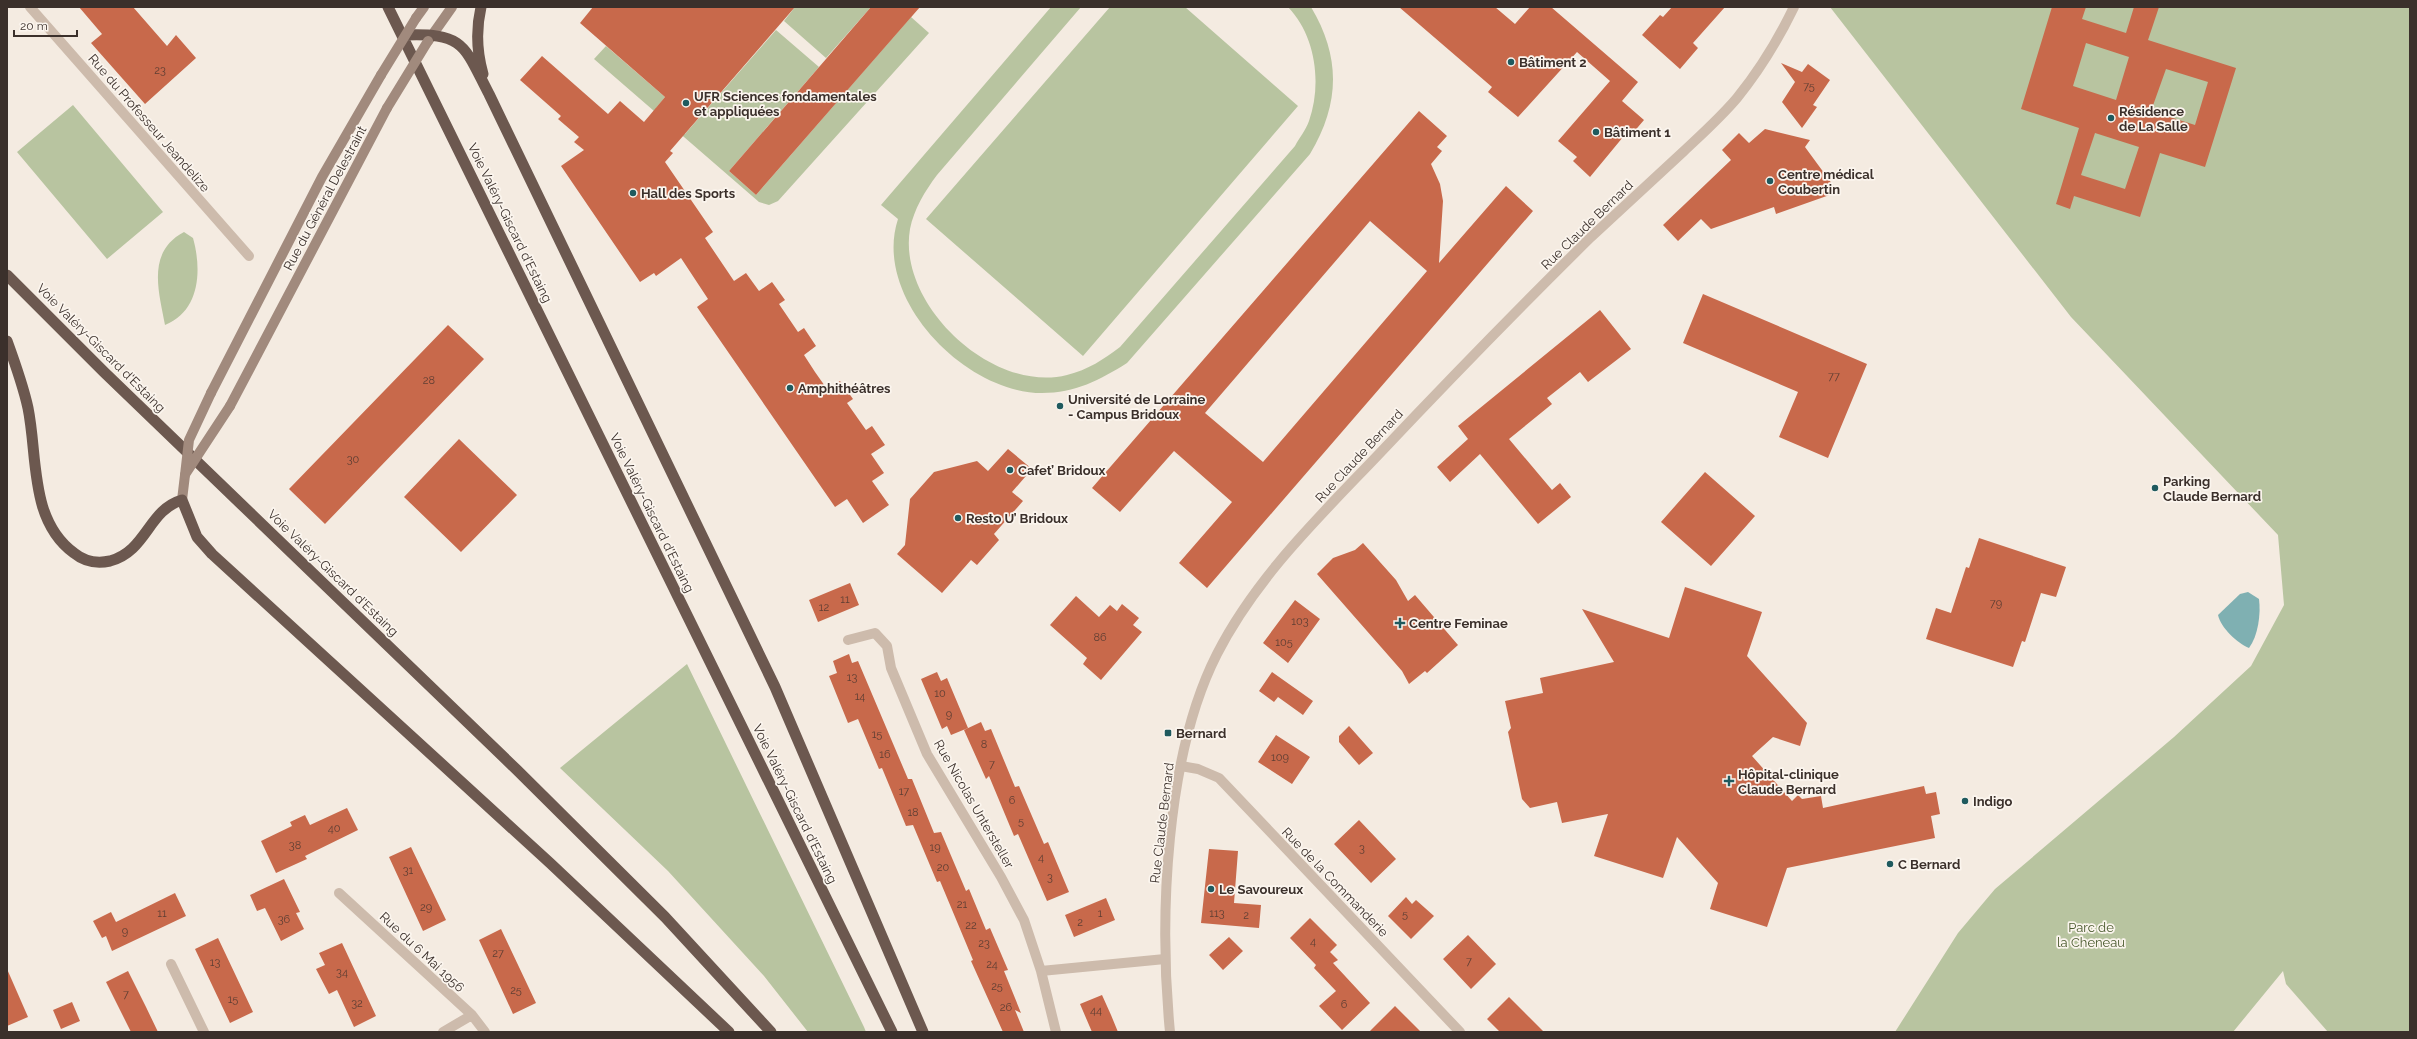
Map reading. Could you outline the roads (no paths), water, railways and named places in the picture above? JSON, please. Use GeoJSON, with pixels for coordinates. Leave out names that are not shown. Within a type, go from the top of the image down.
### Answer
{"type":"FeatureCollection","features":[{"type":"Feature","properties":{"kind":"highway","name":"Voie Valéry-Giscard d'Estaing"},"geometry":{"type":"LineString","coordinates":[[388,7],[892,1032]]}},
{"type":"Feature","properties":{"kind":"highway"},"geometry":{"type":"LineString","coordinates":[[481,7],[478,36],[480,60],[489,94]]}},
{"type":"Feature","properties":{"kind":"highway"},"geometry":{"type":"LineString","coordinates":[[406,35],[431,38],[460,45],[467,53],[489,94],[774,688],[923,1032]]}},
{"type":"Feature","properties":{"kind":"highway","name":"Voie Valéry-Giscard d'Estaing"},"geometry":{"type":"LineString","coordinates":[[7,275],[104,372],[517,770],[665,917],[771,1032]]}},
{"type":"Feature","properties":{"kind":"highway"},"geometry":{"type":"LineString","coordinates":[[7,341],[18,369],[28,408],[41,503],[50,527],[65,547],[82,560],[96,563],[124,556],[136,547],[162,510],[170,503],[182,500],[197,536],[212,554],[550,863],[729,1032]]}},
{"type":"Feature","properties":{"kind":"main road","name":"Rue du Général Delestraint"},"geometry":{"type":"LineString","coordinates":[[182,500],[190,440],[211,393],[322,178],[381,75],[424,7]]}},
{"type":"Feature","properties":{"kind":"main road","name":"Rue du Général Delestraint"},"geometry":{"type":"LineString","coordinates":[[185,475],[230,406],[387,108],[452,7]]}},
{"type":"Feature","properties":{"kind":"street","name":"Rue du Professeur Jeandelize"},"geometry":{"type":"LineString","coordinates":[[30,7],[249,256]]}},
{"type":"Feature","properties":{"kind":"street","name":"Rue Claude Bernard"},"geometry":{"type":"LineString","coordinates":[[1170,1032],[1165,959],[1168,873],[1181,766],[1190,728],[1216,654],[1241,611],[1284,556],[1503,325],[1593,236],[1724,112],[1754,74],[1794,7]]}},
{"type":"Feature","properties":{"kind":"street","name":"Rue Nicolas Untersteller"},"geometry":{"type":"LineString","coordinates":[[848,640],[875,633],[887,646],[891,668],[927,754],[1002,877],[1024,920],[1041,971],[1056,1032]]}},
{"type":"Feature","properties":{"kind":"street","name":"Rue de la Commanderie"},"geometry":{"type":"LineString","coordinates":[[1181,766],[1198,769],[1219,778],[1460,1032]]}},
{"type":"Feature","properties":{"kind":"street","name":"Rue du 6 Mai 1956"},"geometry":{"type":"LineString","coordinates":[[339,893],[472,1015],[485,1032]]}},
{"type":"Feature","properties":{"kind":"street"},"geometry":{"type":"LineString","coordinates":[[1041,971],[1165,959]]}},
{"type":"Feature","properties":{"kind":"street"},"geometry":{"type":"LineString","coordinates":[[171,964],[204,1032]]}},
{"type":"Feature","properties":{"kind":"street"},"geometry":{"type":"LineString","coordinates":[[443,1032],[472,1015]]}},
{"type":"Feature","properties":{"kind":"water"},"geometry":{"type":"Polygon","coordinates":[[[2248,592],[2259,599],[2260,605],[2257,631],[2249,648],[2240,643],[2226,630],[2218,615],[2240,594],[2248,592]]]}},
{"type":"Feature","properties":{"kind":"place","name":"Bâtiment 2"},"geometry":{"type":"Point","coordinates":[1511,62]}},
{"type":"Feature","properties":{"kind":"place","name":"UFR Sciences fondamentales et appliquées"},"geometry":{"type":"Point","coordinates":[686,103]}},
{"type":"Feature","properties":{"kind":"place","name":"Résidence de La Salle"},"geometry":{"type":"Point","coordinates":[2111,118]}},
{"type":"Feature","properties":{"kind":"place","name":"Bâtiment 1"},"geometry":{"type":"Point","coordinates":[1596,132]}},
{"type":"Feature","properties":{"kind":"place","name":"Centre médical Coubertin"},"geometry":{"type":"Point","coordinates":[1770,181]}},
{"type":"Feature","properties":{"kind":"place","name":"Hall des Sports"},"geometry":{"type":"Point","coordinates":[633,193]}},
{"type":"Feature","properties":{"kind":"place","name":"Amphithéâtres"},"geometry":{"type":"Point","coordinates":[790,388]}},
{"type":"Feature","properties":{"kind":"place","name":"Université de Lorraine - Campus Bridoux"},"geometry":{"type":"Point","coordinates":[1060,406]}},
{"type":"Feature","properties":{"kind":"place","name":"Cafet’ Bridoux"},"geometry":{"type":"Point","coordinates":[1010,470]}},
{"type":"Feature","properties":{"kind":"place","name":"Parking Claude Bernard"},"geometry":{"type":"Point","coordinates":[2155,488]}},
{"type":"Feature","properties":{"kind":"place","name":"Resto U’ Bridoux"},"geometry":{"type":"Point","coordinates":[958,518]}},
{"type":"Feature","properties":{"kind":"place","name":"Centre Feminae"},"geometry":{"type":"Point","coordinates":[1400,623]}},
{"type":"Feature","properties":{"kind":"place","name":"Bernard"},"geometry":{"type":"Point","coordinates":[1168,733]}},
{"type":"Feature","properties":{"kind":"place","name":"Hôpital-clinique Claude Bernard"},"geometry":{"type":"Point","coordinates":[1729,781]}},
{"type":"Feature","properties":{"kind":"place","name":"Indigo"},"geometry":{"type":"Point","coordinates":[1965,801]}},
{"type":"Feature","properties":{"kind":"place","name":"C Bernard"},"geometry":{"type":"Point","coordinates":[1890,864]}},
{"type":"Feature","properties":{"kind":"place","name":"Le Savoureux"},"geometry":{"type":"Point","coordinates":[1211,889]}},
{"type":"Feature","properties":{"kind":"park label","name":"Parc de la Cheneau"},"geometry":{"type":"Point","coordinates":[2091,934]}}]}
